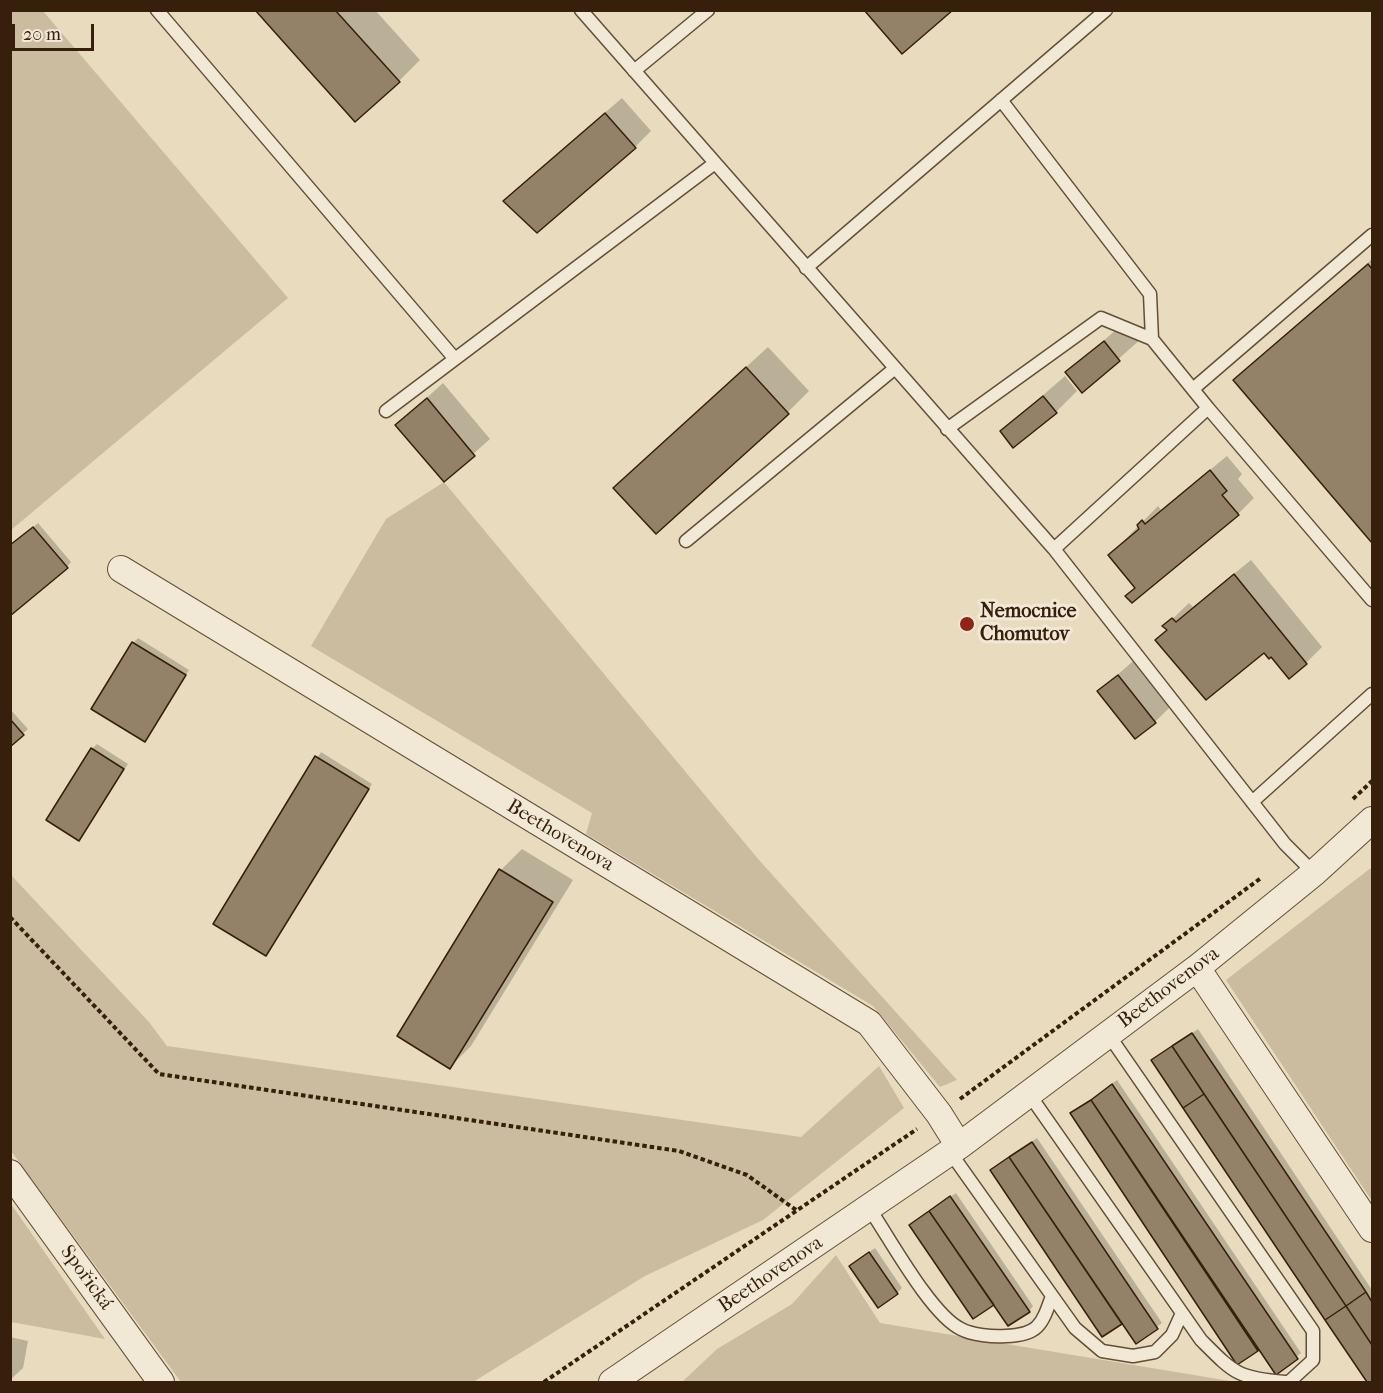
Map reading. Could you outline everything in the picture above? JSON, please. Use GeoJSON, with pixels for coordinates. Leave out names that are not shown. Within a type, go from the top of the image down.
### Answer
{"type":"FeatureCollection","features":[{"type":"Feature","properties":{"kind":"street","name":"Beethovenova"},"geometry":{"type":"LineString","coordinates":[[121,569],[869,1023],[939,1114],[955,1149]]}},
{"type":"Feature","properties":{"kind":"street","name":"Beethovenova"},"geometry":{"type":"LineString","coordinates":[[612,1383],[955,1149],[1197,968],[1314,873],[1372,820]]}},
{"type":"Feature","properties":{"kind":"street"},"geometry":{"type":"LineString","coordinates":[[1197,968],[1372,1229]]}},
{"type":"Feature","properties":{"kind":"street","name":"Spořická"},"geometry":{"type":"LineString","coordinates":[[10,1173],[161,1383]]}},
{"type":"Feature","properties":{"kind":"lane"},"geometry":{"type":"LineString","coordinates":[[157,10],[455,359]]}},
{"type":"Feature","properties":{"kind":"lane"},"geometry":{"type":"LineString","coordinates":[[581,10],[1054,549],[1252,802],[1294,853],[1314,873]]}},
{"type":"Feature","properties":{"kind":"lane"},"geometry":{"type":"LineString","coordinates":[[634,72],[708,10]]}},
{"type":"Feature","properties":{"kind":"lane"},"geometry":{"type":"LineString","coordinates":[[806,268],[1106,10]]}},
{"type":"Feature","properties":{"kind":"lane"},"geometry":{"type":"LineString","coordinates":[[1001,100],[1150,294],[1152,339]]}},
{"type":"Feature","properties":{"kind":"lane"},"geometry":{"type":"LineString","coordinates":[[386,411],[715,164]]}},
{"type":"Feature","properties":{"kind":"lane"},"geometry":{"type":"LineString","coordinates":[[1193,389],[1372,235]]}},
{"type":"Feature","properties":{"kind":"lane"},"geometry":{"type":"LineString","coordinates":[[947,429],[1101,318],[1152,339],[1372,600]]}},
{"type":"Feature","properties":{"kind":"lane"},"geometry":{"type":"LineString","coordinates":[[686,541],[894,369]]}},
{"type":"Feature","properties":{"kind":"lane"},"geometry":{"type":"LineString","coordinates":[[1054,549],[1208,408]]}},
{"type":"Feature","properties":{"kind":"lane"},"geometry":{"type":"LineString","coordinates":[[1252,802],[1372,694]]}},
{"type":"Feature","properties":{"kind":"lane"},"geometry":{"type":"LineString","coordinates":[[1029,1094],[1201,1340],[1234,1373],[1261,1380],[1287,1383],[1313,1359],[1313,1331],[1108,1034]]}},
{"type":"Feature","properties":{"kind":"lane"},"geometry":{"type":"LineString","coordinates":[[955,1149],[1075,1328],[1102,1351],[1133,1356],[1155,1352],[1172,1335],[1182,1313]]}},
{"type":"Feature","properties":{"kind":"lane"},"geometry":{"type":"LineString","coordinates":[[869,1208],[936,1307],[960,1329],[997,1336],[1023,1335],[1042,1324],[1052,1296]]}},
{"type":"Feature","properties":{"kind":"path"},"geometry":{"type":"LineString","coordinates":[[1346,805],[1372,781]]}},
{"type":"Feature","properties":{"kind":"path"},"geometry":{"type":"LineString","coordinates":[[544,1383],[939,1114],[1294,853]]}},
{"type":"Feature","properties":{"kind":"path"},"geometry":{"type":"LineString","coordinates":[[10,917],[159,1074],[679,1151],[747,1175],[796,1210]]}},
{"type":"Feature","properties":{"kind":"shaded area"},"geometry":{"type":"Polygon","coordinates":[[[11,10],[43,11],[288,298],[11,530],[11,10]]]}},
{"type":"Feature","properties":{"kind":"shaded area"},"geometry":{"type":"Polygon","coordinates":[[[444,482],[759,860],[957,1080],[940,1087],[873,1006],[586,834],[592,813],[311,646],[386,519],[444,482]]]}},
{"type":"Feature","properties":{"kind":"shaded area"},"geometry":{"type":"Polygon","coordinates":[[[1372,867],[1372,1201],[1226,980],[1372,867]]]}},
{"type":"Feature","properties":{"kind":"shaded area"},"geometry":{"type":"Polygon","coordinates":[[[11,875],[149,1022],[167,1046],[801,1137],[879,1066],[904,1108],[763,1220],[645,1276],[473,1382],[181,1382],[11,1151],[11,875]]]}},
{"type":"Feature","properties":{"kind":"shaded area"},"geometry":{"type":"Polygon","coordinates":[[[11,1204],[105,1339],[11,1322],[11,1204]]]}},
{"type":"Feature","properties":{"kind":"shaded area"},"geometry":{"type":"Polygon","coordinates":[[[836,1255],[880,1323],[1236,1382],[682,1382],[717,1349],[792,1304],[836,1255]]]}},
{"type":"Feature","properties":{"kind":"building"},"geometry":{"type":"Polygon","coordinates":[[[255,10],[335,10],[400,82],[355,122],[255,10]]]}},
{"type":"Feature","properties":{"kind":"building"},"geometry":{"type":"Polygon","coordinates":[[[864,10],[953,10],[902,54],[864,10]]]}},
{"type":"Feature","properties":{"kind":"building"},"geometry":{"type":"Polygon","coordinates":[[[605,113],[636,148],[537,233],[503,201],[605,113]]]}},
{"type":"Feature","properties":{"kind":"building"},"geometry":{"type":"Polygon","coordinates":[[[1368,264],[1372,269],[1372,543],[1233,380],[1368,264]]]}},
{"type":"Feature","properties":{"kind":"building"},"geometry":{"type":"Polygon","coordinates":[[[1104,341],[1120,361],[1082,393],[1065,372],[1104,341]]]}},
{"type":"Feature","properties":{"kind":"building"},"geometry":{"type":"Polygon","coordinates":[[[746,367],[789,414],[656,534],[613,488],[746,367]]]}},
{"type":"Feature","properties":{"kind":"building"},"geometry":{"type":"Polygon","coordinates":[[[1043,396],[1057,413],[1013,448],[1000,431],[1043,396]]]}},
{"type":"Feature","properties":{"kind":"building"},"geometry":{"type":"Polygon","coordinates":[[[427,398],[475,456],[444,482],[395,425],[427,398]]]}},
{"type":"Feature","properties":{"kind":"building"},"geometry":{"type":"Polygon","coordinates":[[[1210,470],[1227,491],[1222,495],[1239,515],[1132,603],[1125,596],[1135,588],[1108,555],[1139,529],[1137,525],[1142,520],[1145,524],[1210,470]]]}},
{"type":"Feature","properties":{"kind":"building"},"geometry":{"type":"Polygon","coordinates":[[[33,527],[68,568],[10,616],[10,545],[33,527]]]}},
{"type":"Feature","properties":{"kind":"building"},"geometry":{"type":"Polygon","coordinates":[[[1234,574],[1307,664],[1289,679],[1271,657],[1269,659],[1264,653],[1206,700],[1155,640],[1167,630],[1162,626],[1172,618],[1176,622],[1234,574]]]}},
{"type":"Feature","properties":{"kind":"building"},"geometry":{"type":"Polygon","coordinates":[[[132,642],[186,675],[145,742],[91,709],[132,642]]]}},
{"type":"Feature","properties":{"kind":"building"},"geometry":{"type":"Polygon","coordinates":[[[1118,675],[1156,723],[1135,739],[1097,691],[1118,675]]]}},
{"type":"Feature","properties":{"kind":"building"},"geometry":{"type":"Polygon","coordinates":[[[10,719],[24,735],[10,747],[10,719]]]}},
{"type":"Feature","properties":{"kind":"building"},"geometry":{"type":"Polygon","coordinates":[[[91,748],[124,769],[79,841],[46,820],[91,748]]]}},
{"type":"Feature","properties":{"kind":"building"},"geometry":{"type":"Polygon","coordinates":[[[315,756],[369,789],[266,956],[213,924],[315,756]]]}},
{"type":"Feature","properties":{"kind":"building"},"geometry":{"type":"Polygon","coordinates":[[[499,869],[553,902],[450,1069],[397,1036],[499,869]]]}},
{"type":"Feature","properties":{"kind":"building"},"geometry":{"type":"Polygon","coordinates":[[[1192,1033],[1366,1292],[1346,1306],[1172,1046],[1192,1033]]]}},
{"type":"Feature","properties":{"kind":"building"},"geometry":{"type":"Polygon","coordinates":[[[1172,1046],[1204,1094],[1183,1108],[1151,1060],[1172,1046]]]}},
{"type":"Feature","properties":{"kind":"building"},"geometry":{"type":"Polygon","coordinates":[[[1112,1084],[1298,1359],[1276,1375],[1091,1100],[1112,1084]]]}},
{"type":"Feature","properties":{"kind":"building"},"geometry":{"type":"Polygon","coordinates":[[[1204,1094],[1346,1306],[1325,1320],[1183,1108],[1204,1094]]]}},
{"type":"Feature","properties":{"kind":"building"},"geometry":{"type":"Polygon","coordinates":[[[1091,1100],[1258,1351],[1237,1365],[1070,1113],[1091,1100]]]}},
{"type":"Feature","properties":{"kind":"building"},"geometry":{"type":"Polygon","coordinates":[[[1032,1142],[1158,1329],[1136,1344],[1009,1157],[1032,1142]]]}},
{"type":"Feature","properties":{"kind":"building"},"geometry":{"type":"Polygon","coordinates":[[[1009,1157],[1122,1324],[1102,1337],[990,1170],[1009,1157]]]}},
{"type":"Feature","properties":{"kind":"building"},"geometry":{"type":"Polygon","coordinates":[[[950,1196],[1030,1312],[1008,1326],[929,1211],[950,1196]]]}},
{"type":"Feature","properties":{"kind":"building"},"geometry":{"type":"Polygon","coordinates":[[[929,1211],[994,1305],[973,1319],[909,1225],[929,1211]]]}},
{"type":"Feature","properties":{"kind":"building"},"geometry":{"type":"Polygon","coordinates":[[[869,1252],[898,1294],[878,1308],[849,1266],[869,1252]]]}},
{"type":"Feature","properties":{"kind":"building"},"geometry":{"type":"Polygon","coordinates":[[[1366,1292],[1372,1302],[1372,1345],[1346,1306],[1366,1292]]]}},
{"type":"Feature","properties":{"kind":"building"},"geometry":{"type":"Polygon","coordinates":[[[1346,1306],[1372,1345],[1372,1382],[1367,1382],[1325,1320],[1346,1306]]]}},
{"type":"Feature","properties":{"kind":"place","name":"Nemocnice Chomutov"},"geometry":{"type":"Point","coordinates":[967,624]}}]}
